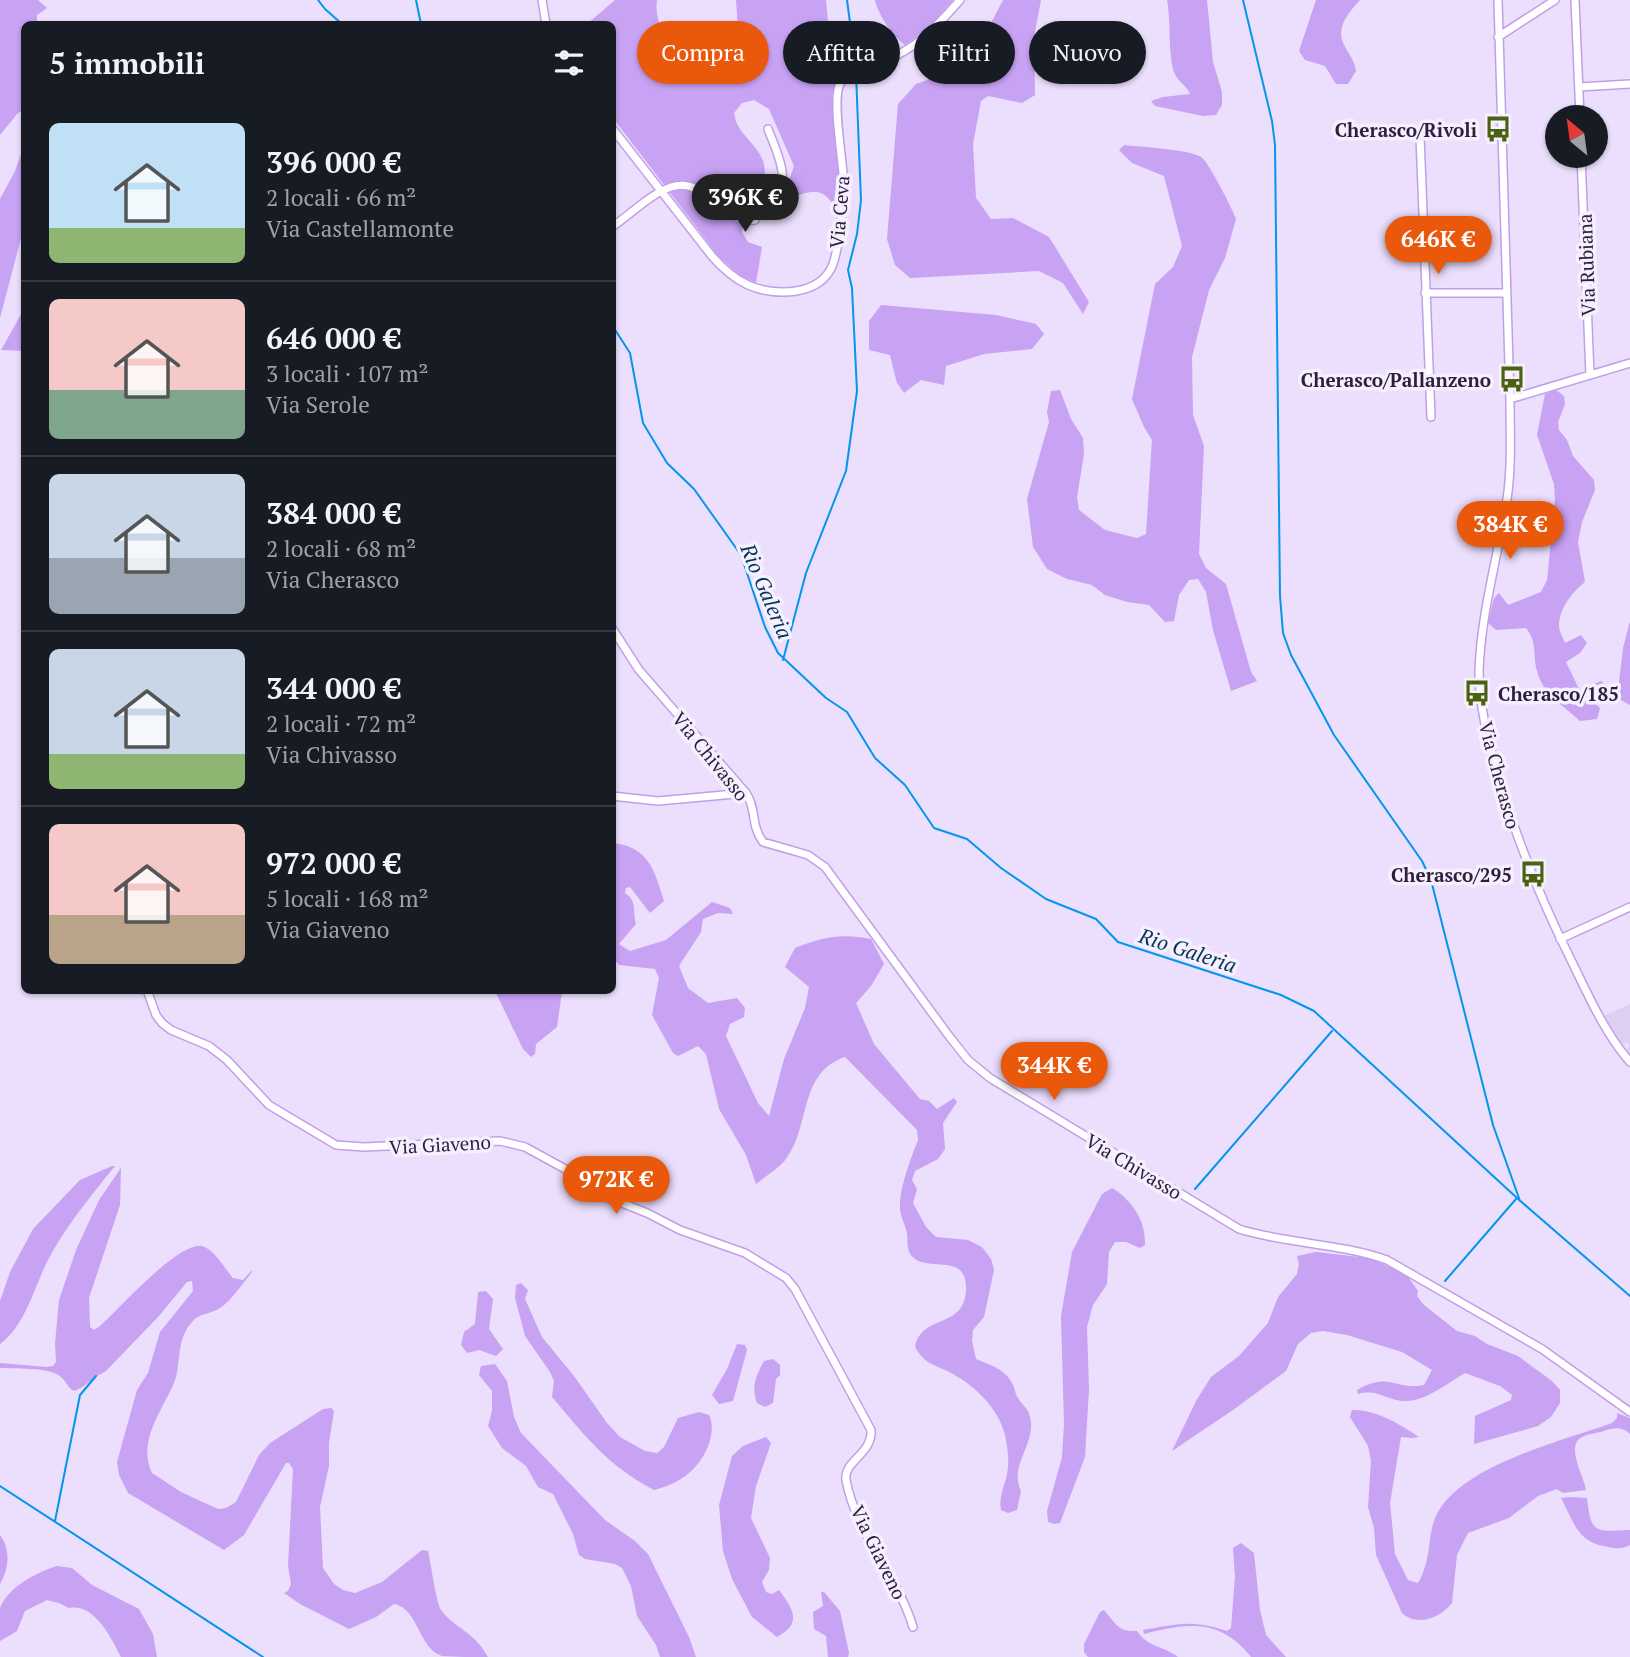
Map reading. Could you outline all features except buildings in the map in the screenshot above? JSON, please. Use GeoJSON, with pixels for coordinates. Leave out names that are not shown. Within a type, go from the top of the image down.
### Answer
{"type":"FeatureCollection","features":[{"type":"Feature","properties":{"kind":"street"},"geometry":{"type":"LineString","coordinates":[[542,0],[546,21]]}},
{"type":"Feature","properties":{"kind":"street","name":"Via Ceva"},"geometry":{"type":"LineString","coordinates":[[616,133],[721,267],[738,279],[762,289],[795,291],[813,285],[831,268],[838,245],[843,178],[837,99],[840,85],[861,69],[913,47],[933,30],[960,0]]}},
{"type":"Feature","properties":{"kind":"street","name":"Via Cherasco"},"geometry":{"type":"LineString","coordinates":[[1498,0],[1510,399],[1509,479],[1484,621],[1480,693],[1490,745],[1519,845],[1560,939],[1604,1026],[1630,1062]]}},
{"type":"Feature","properties":{"kind":"street"},"geometry":{"type":"LineString","coordinates":[[1498,37],[1555,0]]}},
{"type":"Feature","properties":{"kind":"street"},"geometry":{"type":"LineString","coordinates":[[1575,0],[1579,105]]}},
{"type":"Feature","properties":{"kind":"street"},"geometry":{"type":"LineString","coordinates":[[1578,87],[1630,84]]}},
{"type":"Feature","properties":{"kind":"street"},"geometry":{"type":"LineString","coordinates":[[616,224],[662,191],[676,186],[685,186],[706,194],[736,216],[754,220],[756,214],[740,206],[739,196],[770,194],[779,189],[782,183],[781,165],[768,129]]}},
{"type":"Feature","properties":{"kind":"street"},"geometry":{"type":"LineString","coordinates":[[1420,136],[1431,417]]}},
{"type":"Feature","properties":{"kind":"street","name":"Via Rubiana"},"geometry":{"type":"LineString","coordinates":[[1581,168],[1590,375]]}},
{"type":"Feature","properties":{"kind":"street"},"geometry":{"type":"LineString","coordinates":[[1425,293],[1506,293]]}},
{"type":"Feature","properties":{"kind":"street"},"geometry":{"type":"LineString","coordinates":[[1510,399],[1630,363]]}},
{"type":"Feature","properties":{"kind":"street","name":"Via Chivasso"},"geometry":{"type":"LineString","coordinates":[[616,634],[639,670],[746,793],[751,802],[755,829],[763,842],[808,855],[831,873],[850,903],[955,1044],[968,1060],[990,1078],[1239,1229],[1262,1236],[1361,1251],[1387,1260],[1542,1349],[1630,1412]]}},
{"type":"Feature","properties":{"kind":"street"},"geometry":{"type":"LineString","coordinates":[[616,796],[658,801],[746,793]]}},
{"type":"Feature","properties":{"kind":"street"},"geometry":{"type":"LineString","coordinates":[[1560,939],[1630,907]]}},
{"type":"Feature","properties":{"kind":"street","name":"Via Giaveno"},"geometry":{"type":"LineString","coordinates":[[148,994],[162,1023],[171,1030],[209,1046],[227,1060],[268,1105],[326,1141],[350,1147],[512,1142],[578,1176],[602,1195],[680,1230],[746,1253],[790,1281],[872,1430],[869,1445],[849,1467],[846,1480],[860,1521],[904,1603],[913,1627]]}},
{"type":"Feature","properties":{"kind":"shaded area"},"geometry":{"type":"Polygon","coordinates":[[[0,0],[38,0],[47,8],[37,15],[37,21],[21,21],[21,112],[0,135],[0,0]]]}},
{"type":"Feature","properties":{"kind":"shaded area"},"geometry":{"type":"Polygon","coordinates":[[[615,0],[657,0],[659,21],[637,21],[637,84],[769,84],[769,21],[737,21],[736,0],[826,0],[828,21],[783,21],[783,84],[836,84],[832,95],[841,176],[835,207],[824,195],[814,192],[787,199],[786,189],[794,166],[769,109],[754,100],[742,103],[734,113],[737,124],[760,155],[765,169],[761,186],[753,191],[742,192],[737,205],[745,213],[742,232],[748,242],[762,247],[756,283],[739,275],[719,257],[616,122],[616,21],[590,21],[615,0]]]}},
{"type":"Feature","properties":{"kind":"shaded area"},"geometry":{"type":"Polygon","coordinates":[[[875,0],[953,0],[934,21],[914,21],[914,38],[905,45],[900,40],[900,21],[885,21],[875,0]]]}},
{"type":"Feature","properties":{"kind":"shaded area"},"geometry":{"type":"Polygon","coordinates":[[[1003,0],[1041,0],[1037,21],[1029,21],[1029,84],[1035,84],[1035,95],[1022,103],[988,96],[981,101],[973,144],[976,198],[991,219],[1013,218],[1049,237],[1089,302],[1083,314],[1063,283],[1039,271],[910,278],[895,265],[887,239],[898,104],[916,84],[1015,84],[1015,21],[992,21],[1003,0]]]}},
{"type":"Feature","properties":{"kind":"shaded area"},"geometry":{"type":"Polygon","coordinates":[[[1167,0],[1207,0],[1213,62],[1222,92],[1222,105],[1216,115],[1203,116],[1155,106],[1151,101],[1190,94],[1175,75],[1172,65],[1167,0]]]}},
{"type":"Feature","properties":{"kind":"shaded area"},"geometry":{"type":"Polygon","coordinates":[[[1316,0],[1360,0],[1343,23],[1341,34],[1356,71],[1348,84],[1336,84],[1325,66],[1305,60],[1299,51],[1316,0]]]}},
{"type":"Feature","properties":{"kind":"shaded area"},"geometry":{"type":"Polygon","coordinates":[[[1124,145],[1175,150],[1201,157],[1214,175],[1236,219],[1225,258],[1209,290],[1192,357],[1193,415],[1204,446],[1199,554],[1206,568],[1226,584],[1251,672],[1257,681],[1231,691],[1213,630],[1206,592],[1198,579],[1189,580],[1179,595],[1174,621],[1165,622],[1149,605],[1105,595],[1092,585],[1067,579],[1047,569],[1033,547],[1027,499],[1049,422],[1047,412],[1051,391],[1060,390],[1071,419],[1083,438],[1084,454],[1077,497],[1079,510],[1105,530],[1137,538],[1146,534],[1152,440],[1132,399],[1155,284],[1173,267],[1182,246],[1164,176],[1132,163],[1119,150],[1124,145]]]}},
{"type":"Feature","properties":{"kind":"shaded area"},"geometry":{"type":"Polygon","coordinates":[[[21,154],[21,238],[0,318],[0,199],[21,154]]]}},
{"type":"Feature","properties":{"kind":"shaded area"},"geometry":{"type":"Polygon","coordinates":[[[881,305],[996,315],[1036,324],[1044,334],[1032,349],[984,354],[946,366],[944,385],[921,380],[904,393],[897,383],[890,355],[869,350],[869,321],[881,305]]]}},
{"type":"Feature","properties":{"kind":"shaded area"},"geometry":{"type":"Polygon","coordinates":[[[21,314],[21,351],[1,350],[21,314]]]}},
{"type":"Feature","properties":{"kind":"shaded area"},"geometry":{"type":"Polygon","coordinates":[[[1556,390],[1564,396],[1565,404],[1558,422],[1559,430],[1567,440],[1573,456],[1594,480],[1595,490],[1582,522],[1578,542],[1585,582],[1567,601],[1559,626],[1565,643],[1581,635],[1587,643],[1580,653],[1566,662],[1578,687],[1600,708],[1597,719],[1580,721],[1554,699],[1544,686],[1537,671],[1532,639],[1526,628],[1496,630],[1488,623],[1494,598],[1499,593],[1508,605],[1541,592],[1547,580],[1555,500],[1554,484],[1537,435],[1545,394],[1556,390]]]}},
{"type":"Feature","properties":{"kind":"shaded area"},"geometry":{"type":"Polygon","coordinates":[[[1630,621],[1630,705],[1621,700],[1611,703],[1591,694],[1589,686],[1601,681],[1610,689],[1618,690],[1623,648],[1630,621]]]}},
{"type":"Feature","properties":{"kind":"shaded area"},"geometry":{"type":"Polygon","coordinates":[[[616,844],[634,849],[648,862],[664,901],[650,913],[630,887],[626,888],[625,893],[633,903],[636,924],[619,944],[630,951],[666,940],[712,902],[730,908],[733,914],[718,913],[703,919],[701,932],[679,966],[688,988],[708,1003],[737,998],[745,1008],[744,1017],[730,1024],[726,1036],[758,1103],[769,1116],[784,1059],[805,1008],[809,987],[785,967],[795,948],[832,937],[871,939],[884,964],[871,986],[856,1003],[874,1044],[920,1099],[929,1101],[937,1109],[954,1098],[957,1102],[943,1123],[945,1149],[938,1159],[915,1171],[912,1180],[917,1189],[913,1203],[926,1227],[936,1237],[968,1240],[982,1247],[991,1259],[994,1270],[984,1317],[973,1330],[972,1341],[976,1359],[1005,1374],[1029,1414],[1030,1436],[1018,1472],[1021,1491],[1017,1510],[1008,1513],[1001,1510],[1007,1473],[1007,1447],[1002,1425],[992,1407],[970,1385],[927,1361],[915,1347],[919,1336],[926,1329],[958,1311],[966,1291],[965,1278],[960,1270],[953,1266],[918,1261],[908,1250],[900,1200],[918,1140],[917,1130],[845,1057],[819,1075],[807,1102],[794,1146],[776,1169],[756,1184],[746,1155],[719,1109],[706,1054],[698,1046],[678,1056],[673,1053],[652,1015],[659,978],[655,969],[619,965],[616,962],[616,844]]]}},
{"type":"Feature","properties":{"kind":"shaded area"},"geometry":{"type":"Polygon","coordinates":[[[496,994],[562,994],[557,1027],[536,1044],[535,1054],[531,1057],[523,1049],[496,994]]]}},
{"type":"Feature","properties":{"kind":"shaded area"},"geometry":{"type":"Polygon","coordinates":[[[1630,1004],[1630,1046],[1627,1042],[1623,1044],[1620,1041],[1604,1016],[1630,1004]]]}},
{"type":"Feature","properties":{"kind":"shaded area"},"geometry":{"type":"Polygon","coordinates":[[[115,1166],[62,1236],[23,1316],[0,1344],[0,1301],[10,1272],[33,1229],[80,1180],[115,1166]]]}},
{"type":"Feature","properties":{"kind":"shaded area"},"geometry":{"type":"Polygon","coordinates":[[[121,1168],[120,1205],[89,1298],[90,1327],[94,1330],[100,1326],[164,1265],[192,1248],[202,1246],[211,1251],[233,1278],[243,1280],[252,1270],[224,1305],[198,1317],[183,1337],[174,1383],[149,1438],[148,1461],[152,1473],[181,1492],[218,1509],[226,1508],[236,1502],[259,1455],[270,1443],[323,1409],[331,1408],[334,1411],[329,1466],[320,1507],[323,1568],[334,1584],[355,1593],[382,1582],[422,1550],[428,1551],[441,1610],[477,1641],[488,1657],[442,1656],[434,1652],[409,1613],[394,1604],[376,1617],[349,1629],[284,1593],[291,1584],[288,1566],[293,1469],[289,1463],[286,1463],[244,1535],[224,1550],[128,1493],[119,1475],[117,1462],[137,1390],[148,1373],[160,1332],[193,1291],[192,1281],[187,1282],[159,1316],[105,1372],[74,1391],[53,1372],[0,1368],[0,1363],[46,1367],[53,1366],[56,1362],[59,1300],[76,1250],[99,1200],[121,1168]]]}},
{"type":"Feature","properties":{"kind":"shaded area"},"geometry":{"type":"Polygon","coordinates":[[[1112,1188],[1126,1199],[1136,1212],[1143,1228],[1145,1245],[1140,1248],[1126,1242],[1115,1242],[1109,1252],[1107,1284],[1093,1305],[1087,1327],[1089,1389],[1085,1457],[1060,1523],[1054,1524],[1048,1522],[1047,1511],[1062,1457],[1064,1424],[1061,1316],[1072,1252],[1102,1194],[1112,1188]]]}},
{"type":"Feature","properties":{"kind":"shaded area"},"geometry":{"type":"Polygon","coordinates":[[[1316,1252],[1369,1258],[1406,1274],[1424,1305],[1457,1331],[1475,1336],[1487,1344],[1518,1356],[1552,1381],[1560,1390],[1560,1403],[1551,1417],[1538,1426],[1474,1444],[1475,1416],[1511,1400],[1512,1395],[1500,1386],[1465,1373],[1437,1391],[1414,1400],[1399,1400],[1371,1393],[1358,1394],[1357,1390],[1378,1382],[1406,1386],[1424,1385],[1432,1370],[1402,1352],[1347,1335],[1323,1331],[1311,1333],[1298,1344],[1286,1371],[1172,1451],[1211,1377],[1239,1356],[1268,1323],[1278,1297],[1297,1274],[1297,1256],[1316,1252]]]}},
{"type":"Feature","properties":{"kind":"shaded area"},"geometry":{"type":"Polygon","coordinates":[[[521,1283],[528,1290],[525,1299],[542,1337],[620,1437],[645,1451],[657,1453],[664,1447],[678,1418],[699,1412],[709,1415],[711,1438],[695,1468],[681,1479],[654,1490],[623,1471],[598,1449],[552,1397],[554,1381],[525,1336],[515,1298],[516,1285],[521,1283]]]}},
{"type":"Feature","properties":{"kind":"shaded area"},"geometry":{"type":"Polygon","coordinates":[[[486,1291],[493,1299],[489,1329],[503,1349],[496,1356],[479,1350],[467,1353],[461,1345],[464,1332],[475,1324],[478,1292],[486,1291]]]}},
{"type":"Feature","properties":{"kind":"shaded area"},"geometry":{"type":"Polygon","coordinates":[[[737,1344],[745,1345],[747,1350],[733,1401],[719,1404],[712,1395],[737,1344]]]}},
{"type":"Feature","properties":{"kind":"shaded area"},"geometry":{"type":"Polygon","coordinates":[[[773,1359],[780,1365],[780,1375],[776,1379],[773,1403],[765,1407],[757,1403],[755,1381],[764,1361],[773,1359]]]}},
{"type":"Feature","properties":{"kind":"shaded area"},"geometry":{"type":"Polygon","coordinates":[[[495,1364],[507,1381],[514,1417],[521,1433],[605,1520],[635,1541],[648,1554],[689,1637],[696,1657],[660,1657],[656,1645],[637,1616],[631,1586],[622,1568],[579,1555],[573,1534],[553,1494],[538,1487],[526,1466],[502,1448],[488,1426],[492,1411],[492,1391],[479,1375],[481,1366],[495,1364]]]}},
{"type":"Feature","properties":{"kind":"shaded area"},"geometry":{"type":"Polygon","coordinates":[[[1352,1410],[1361,1410],[1396,1422],[1419,1437],[1401,1437],[1390,1503],[1395,1554],[1408,1580],[1418,1583],[1426,1564],[1432,1528],[1438,1512],[1451,1495],[1470,1480],[1516,1456],[1612,1423],[1617,1418],[1617,1413],[1630,1418],[1630,1434],[1615,1429],[1584,1436],[1577,1441],[1575,1454],[1586,1490],[1563,1493],[1557,1489],[1538,1496],[1509,1518],[1468,1533],[1457,1555],[1452,1603],[1441,1613],[1421,1620],[1402,1613],[1376,1555],[1374,1528],[1368,1507],[1371,1460],[1368,1446],[1350,1417],[1352,1410]]]}},
{"type":"Feature","properties":{"kind":"shaded area"},"geometry":{"type":"Polygon","coordinates":[[[766,1437],[771,1443],[756,1486],[751,1518],[770,1558],[769,1570],[762,1582],[766,1592],[772,1594],[779,1590],[793,1615],[790,1626],[777,1637],[752,1617],[732,1579],[723,1551],[719,1505],[732,1456],[743,1446],[766,1437]]]}},
{"type":"Feature","properties":{"kind":"shaded area"},"geometry":{"type":"Polygon","coordinates":[[[1561,1498],[1587,1498],[1591,1519],[1598,1529],[1630,1530],[1630,1545],[1613,1548],[1587,1539],[1577,1528],[1561,1498]]]}},
{"type":"Feature","properties":{"kind":"shaded area"},"geometry":{"type":"Polygon","coordinates":[[[0,1535],[8,1559],[0,1584],[0,1535]]]}},
{"type":"Feature","properties":{"kind":"shaded area"},"geometry":{"type":"Polygon","coordinates":[[[1241,1543],[1254,1553],[1260,1610],[1266,1635],[1286,1657],[1251,1657],[1227,1635],[1202,1627],[1175,1627],[1144,1634],[1143,1630],[1185,1624],[1204,1625],[1227,1631],[1231,1628],[1235,1577],[1233,1548],[1241,1543]]]}},
{"type":"Feature","properties":{"kind":"shaded area"},"geometry":{"type":"Polygon","coordinates":[[[57,1566],[72,1568],[92,1585],[139,1609],[153,1634],[157,1657],[121,1657],[94,1616],[87,1611],[47,1600],[25,1611],[17,1631],[0,1641],[0,1608],[9,1593],[24,1581],[57,1566]]]}},
{"type":"Feature","properties":{"kind":"shaded area"},"geometry":{"type":"Polygon","coordinates":[[[821,1592],[824,1592],[840,1611],[848,1657],[828,1657],[826,1636],[814,1629],[813,1612],[823,1606],[821,1592]]]}},
{"type":"Feature","properties":{"kind":"shaded area"},"geometry":{"type":"Polygon","coordinates":[[[1104,1610],[1121,1628],[1137,1631],[1146,1640],[1178,1657],[1088,1657],[1084,1652],[1084,1644],[1100,1612],[1104,1610]]]}},
{"type":"Feature","properties":{"kind":"waterway","name":"Rio Galeria"},"geometry":{"type":"LineString","coordinates":[[318,0],[339,21]]}},
{"type":"Feature","properties":{"kind":"waterway"},"geometry":{"type":"LineString","coordinates":[[416,0],[420,21]]}},
{"type":"Feature","properties":{"kind":"waterway"},"geometry":{"type":"LineString","coordinates":[[847,0],[850,21]]}},
{"type":"Feature","properties":{"kind":"waterway"},"geometry":{"type":"LineString","coordinates":[[1243,0],[1272,121],[1275,145],[1280,596],[1283,633],[1291,655],[1334,735],[1422,861],[1431,880],[1493,1125],[1520,1201]]}},
{"type":"Feature","properties":{"kind":"waterway"},"geometry":{"type":"LineString","coordinates":[[783,660],[806,573],[846,471],[857,391],[852,288],[848,270],[857,234],[861,200],[856,84]]}},
{"type":"Feature","properties":{"kind":"waterway","name":"Rio Galeria"},"geometry":{"type":"LineString","coordinates":[[616,331],[630,353],[643,423],[667,463],[694,489],[741,555],[765,627],[778,653],[826,698],[847,712],[875,758],[905,785],[934,828],[967,839],[1001,868],[1046,899],[1096,919],[1118,942],[1281,995],[1314,1011],[1517,1198],[1630,1296]]}},
{"type":"Feature","properties":{"kind":"waterway"},"geometry":{"type":"LineString","coordinates":[[1195,1189],[1332,1031]]}},
{"type":"Feature","properties":{"kind":"waterway"},"geometry":{"type":"LineString","coordinates":[[1445,1281],[1516,1199]]}},
{"type":"Feature","properties":{"kind":"waterway"},"geometry":{"type":"LineString","coordinates":[[55,1521],[80,1395],[96,1376]]}},
{"type":"Feature","properties":{"kind":"waterway"},"geometry":{"type":"LineString","coordinates":[[0,1486],[263,1657]]}},
{"type":"Feature","properties":{"kind":"place","name":"Cherasco/Rivoli"},"geometry":{"type":"Point","coordinates":[1498,129]}},
{"type":"Feature","properties":{"kind":"place","name":"Cherasco/Pallanzeno"},"geometry":{"type":"Point","coordinates":[1512,379]}},
{"type":"Feature","properties":{"kind":"place","name":"Cherasco/185"},"geometry":{"type":"Point","coordinates":[1477,693]}},
{"type":"Feature","properties":{"kind":"place","name":"Cherasco/295"},"geometry":{"type":"Point","coordinates":[1533,874]}}]}
